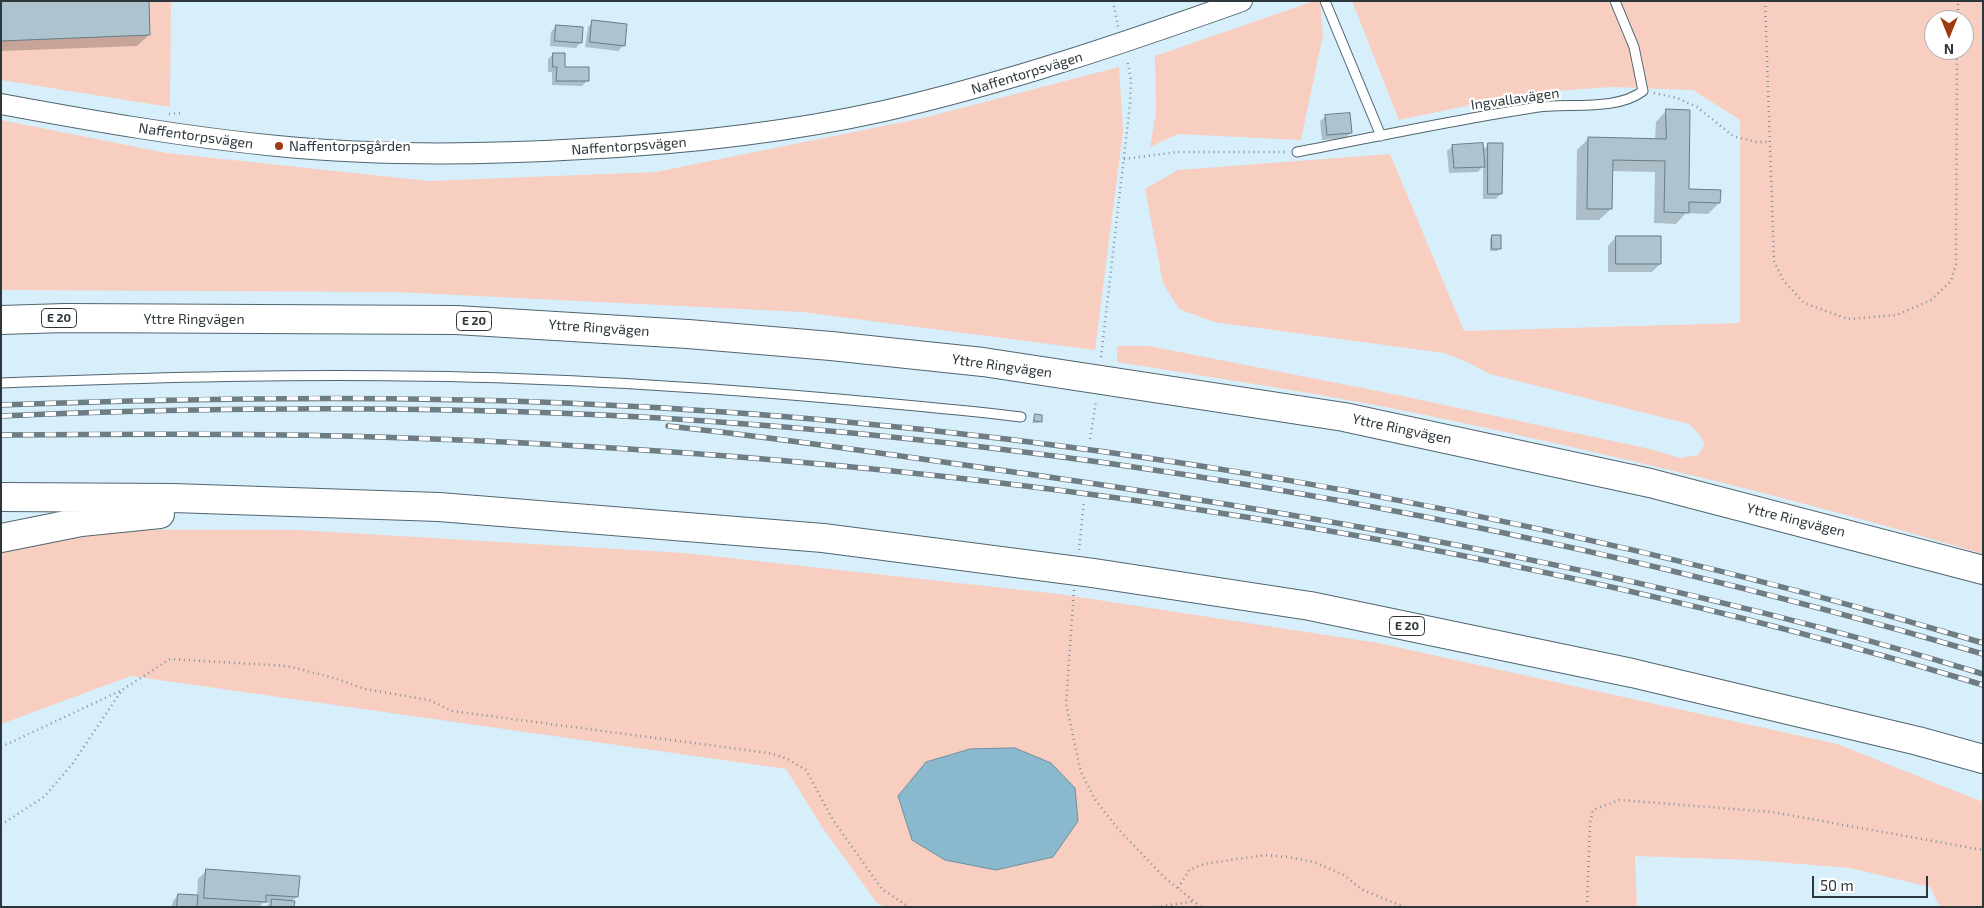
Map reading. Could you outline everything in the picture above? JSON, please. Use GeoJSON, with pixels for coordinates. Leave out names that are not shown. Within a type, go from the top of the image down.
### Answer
{"type":"FeatureCollection","features":[{"type":"Feature","properties":{"kind":"highway"},"geometry":{"type":"LineString","coordinates":[[1,303],[116,318]]}},
{"type":"Feature","properties":{"kind":"highway","name":"Yttre Ringvägen"},"geometry":{"type":"LineString","coordinates":[[1,320],[116,318],[456,320],[698,335],[831,346],[983,362],[1344,416],[1650,483],[1983,570]]}},
{"type":"Feature","properties":{"kind":"highway","name":"E 20"},"geometry":{"type":"LineString","coordinates":[[1,497],[173,498],[439,506],[823,538],[1093,573],[1310,606],[1632,673],[1918,741],[1983,759]]}},
{"type":"Feature","properties":{"kind":"highway"},"geometry":{"type":"LineString","coordinates":[[1,538],[81,522],[143,515],[439,506]]}},
{"type":"Feature","properties":{"kind":"street","name":"Naffentorpsvägen"},"geometry":{"type":"LineString","coordinates":[[1,104],[83,120],[180,135],[279,146],[377,153],[530,152],[694,141],[880,112],[956,94],[1124,43],[1242,1]]}},
{"type":"Feature","properties":{"kind":"lane"},"geometry":{"type":"LineString","coordinates":[[1325,1],[1381,136]]}},
{"type":"Feature","properties":{"kind":"lane"},"geometry":{"type":"LineString","coordinates":[[1615,1],[1634,46],[1643,91]]}},
{"type":"Feature","properties":{"kind":"lane","name":"Ingvallavägen"},"geometry":{"type":"LineString","coordinates":[[1298,152],[1534,107],[1606,103],[1635,96],[1643,91]]}},
{"type":"Feature","properties":{"kind":"lane"},"geometry":{"type":"LineString","coordinates":[[1,384],[291,376],[403,376],[542,380],[714,388],[1021,417]]}},
{"type":"Feature","properties":{"kind":"path"},"geometry":{"type":"LineString","coordinates":[[1101,358],[1124,159],[1131,80],[1124,43],[1115,20],[1113,1]]}},
{"type":"Feature","properties":{"kind":"path"},"geometry":{"type":"LineString","coordinates":[[1765,1],[1774,261],[1782,280],[1804,303],[1848,318],[1897,316],[1931,300],[1951,281],[1956,264],[1958,60]]}},
{"type":"Feature","properties":{"kind":"path"},"geometry":{"type":"LineString","coordinates":[[1643,91],[1677,98],[1697,107],[1733,136],[1756,142],[1770,142]]}},
{"type":"Feature","properties":{"kind":"path"},"geometry":{"type":"LineString","coordinates":[[1124,159],[1177,152],[1298,152]]}},
{"type":"Feature","properties":{"kind":"path"},"geometry":{"type":"LineString","coordinates":[[1090,439],[1096,398]]}},
{"type":"Feature","properties":{"kind":"path"},"geometry":{"type":"LineString","coordinates":[[1078,557],[1084,501]]}},
{"type":"Feature","properties":{"kind":"path"},"geometry":{"type":"LineString","coordinates":[[1074,586],[1066,704],[1081,772],[1094,798],[1118,829],[1164,877],[1201,907]]}},
{"type":"Feature","properties":{"kind":"path"},"geometry":{"type":"LineString","coordinates":[[1,747],[122,690],[170,659],[287,666],[334,678],[365,689],[429,700],[452,711],[769,752],[788,759],[806,770],[833,820],[882,889],[909,907]]}},
{"type":"Feature","properties":{"kind":"path"},"geometry":{"type":"LineString","coordinates":[[1,825],[45,796],[73,763],[122,690]]}},
{"type":"Feature","properties":{"kind":"path"},"geometry":{"type":"LineString","coordinates":[[1587,907],[1590,824],[1593,810],[1619,800],[1772,812],[1983,850]]}},
{"type":"Feature","properties":{"kind":"path"},"geometry":{"type":"LineString","coordinates":[[1178,888],[1189,870],[1204,864],[1264,855],[1288,857],[1314,862],[1344,874],[1362,890],[1404,907]]}},
{"type":"Feature","properties":{"kind":"path"},"geometry":{"type":"LineString","coordinates":[[1156,907],[1195,901]]}},
{"type":"Feature","properties":{"kind":"shaded area"},"geometry":{"type":"Polygon","coordinates":[[[1,1],[171,1],[170,107],[1,80],[1,1]]]}},
{"type":"Feature","properties":{"kind":"shaded area"},"geometry":{"type":"Polygon","coordinates":[[[1314,1],[1320,1],[1323,35],[1301,140],[1178,134],[1150,147],[1156,112],[1155,56],[1314,1]]]}},
{"type":"Feature","properties":{"kind":"shaded area"},"geometry":{"type":"Polygon","coordinates":[[[1352,1],[1983,1],[1983,554],[1772,495],[1559,444],[1379,406],[1117,362],[1117,346],[1149,346],[1393,394],[1650,449],[1680,458],[1698,455],[1705,445],[1700,435],[1689,424],[1490,374],[1444,353],[1214,322],[1179,309],[1163,283],[1145,189],[1178,170],[1390,154],[1464,331],[1740,323],[1740,120],[1693,90],[1612,87],[1527,93],[1399,120],[1352,1]]]}},
{"type":"Feature","properties":{"kind":"shaded area"},"geometry":{"type":"Polygon","coordinates":[[[1119,67],[1123,131],[1095,350],[802,312],[396,292],[1,290],[1,120],[167,153],[429,181],[656,172],[923,118],[1119,67]]]}},
{"type":"Feature","properties":{"kind":"shaded area"},"geometry":{"type":"Polygon","coordinates":[[[1,529],[298,530],[684,553],[1059,594],[1378,643],[1837,744],[1983,802],[1983,907],[1940,907],[1930,887],[1850,868],[1751,860],[1635,856],[1637,907],[885,907],[876,902],[822,827],[786,769],[131,676],[1,724],[1,529]]]}},
{"type":"Feature","properties":{"kind":"water"},"geometry":{"type":"Polygon","coordinates":[[[1015,748],[1051,763],[1075,788],[1078,821],[1053,857],[996,870],[945,860],[912,840],[898,796],[926,762],[970,749],[1015,748]]]}},
{"type":"Feature","properties":{"kind":"building"},"geometry":{"type":"Polygon","coordinates":[[[1,1],[149,1],[150,35],[1,41],[1,1]]]}},
{"type":"Feature","properties":{"kind":"building"},"geometry":{"type":"Polygon","coordinates":[[[592,20],[627,24],[625,46],[590,42],[592,20]]]}},
{"type":"Feature","properties":{"kind":"building"},"geometry":{"type":"Polygon","coordinates":[[[556,25],[583,27],[582,43],[555,41],[556,25]]]}},
{"type":"Feature","properties":{"kind":"building"},"geometry":{"type":"Polygon","coordinates":[[[553,53],[565,53],[565,67],[589,67],[589,81],[556,81],[557,67],[553,67],[553,53]]]}},
{"type":"Feature","properties":{"kind":"building"},"geometry":{"type":"Polygon","coordinates":[[[1666,109],[1690,110],[1689,189],[1721,190],[1720,203],[1689,202],[1689,213],[1664,212],[1665,161],[1613,160],[1612,209],[1587,209],[1588,137],[1666,139],[1666,109]]]}},
{"type":"Feature","properties":{"kind":"building"},"geometry":{"type":"Polygon","coordinates":[[[1350,113],[1352,133],[1327,135],[1325,115],[1350,113]]]}},
{"type":"Feature","properties":{"kind":"building"},"geometry":{"type":"Polygon","coordinates":[[[1483,143],[1485,167],[1454,168],[1452,145],[1483,143]]]}},
{"type":"Feature","properties":{"kind":"building"},"geometry":{"type":"Polygon","coordinates":[[[1488,143],[1503,143],[1502,194],[1488,194],[1488,143]]]}},
{"type":"Feature","properties":{"kind":"building"},"geometry":{"type":"Polygon","coordinates":[[[1492,235],[1501,235],[1501,249],[1492,249],[1492,235]]]}},
{"type":"Feature","properties":{"kind":"building"},"geometry":{"type":"Polygon","coordinates":[[[1616,236],[1661,236],[1661,264],[1616,264],[1616,236]]]}},
{"type":"Feature","properties":{"kind":"building"},"geometry":{"type":"Polygon","coordinates":[[[1035,414],[1042,415],[1042,422],[1034,421],[1035,414]]]}},
{"type":"Feature","properties":{"kind":"building"},"geometry":{"type":"Polygon","coordinates":[[[206,869],[300,876],[298,897],[266,895],[266,902],[204,898],[206,869]]]}},
{"type":"Feature","properties":{"kind":"building"},"geometry":{"type":"Polygon","coordinates":[[[178,894],[198,895],[197,907],[177,907],[178,894]]]}},
{"type":"Feature","properties":{"kind":"building"},"geometry":{"type":"Polygon","coordinates":[[[272,899],[295,901],[294,907],[271,907],[272,899]]]}},
{"type":"Feature","properties":{"kind":"railway"},"geometry":{"type":"LineString","coordinates":[[1,405],[283,398],[424,399],[565,403],[745,413],[924,430],[1103,452],[1282,479],[1459,512],[1635,551],[1810,594],[1983,643]]}},
{"type":"Feature","properties":{"kind":"railway"},"geometry":{"type":"LineString","coordinates":[[1,416],[266,409],[530,412],[706,421],[869,435],[1030,453],[1191,475],[1351,503],[1510,534],[1668,570],[1826,610],[1983,654]]}},
{"type":"Feature","properties":{"kind":"railway"},"geometry":{"type":"LineString","coordinates":[[668,426],[1035,475],[1274,512],[1393,533],[1631,581],[1749,609],[1983,674]]}},
{"type":"Feature","properties":{"kind":"railway"},"geometry":{"type":"LineString","coordinates":[[1,435],[301,435],[551,444],[759,459],[966,479],[1172,506],[1377,539],[1581,580],[1783,629],[1983,685]]}},
{"type":"Feature","properties":{"kind":"place","name":"Naffentorpsgården"},"geometry":{"type":"Point","coordinates":[279,146]}}]}
